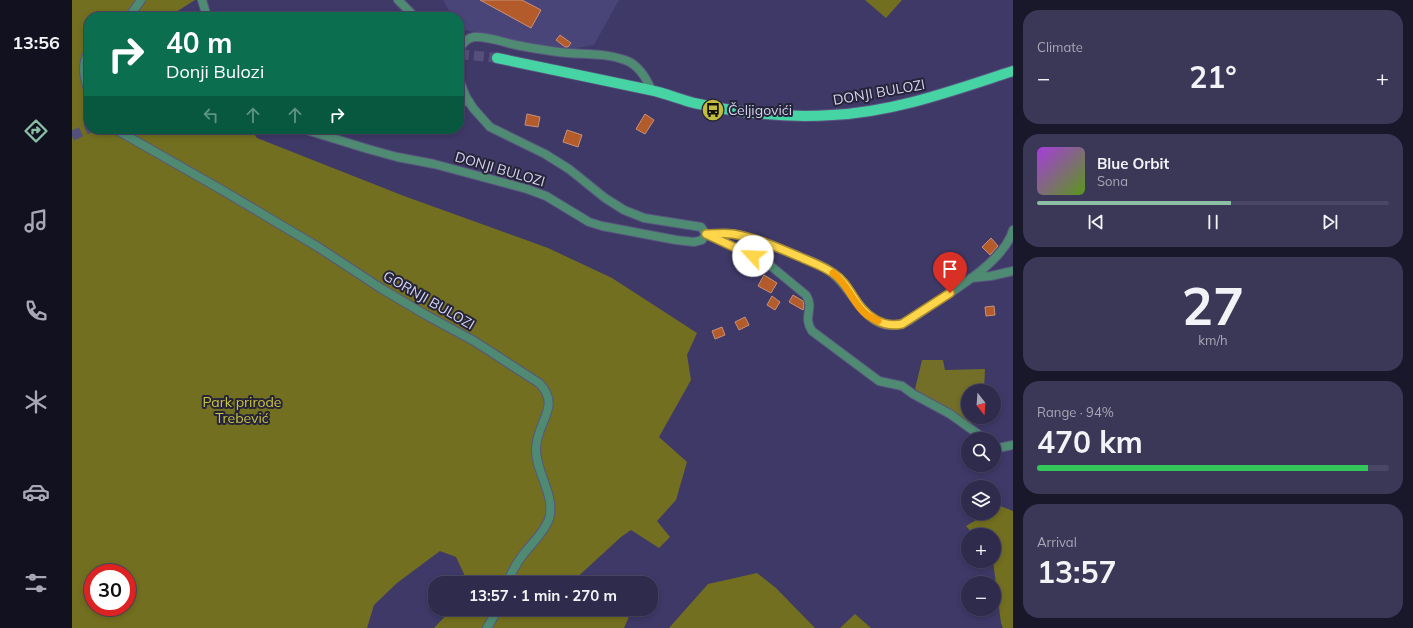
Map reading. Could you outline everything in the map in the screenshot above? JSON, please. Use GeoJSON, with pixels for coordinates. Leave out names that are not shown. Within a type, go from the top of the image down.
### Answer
{"type":"FeatureCollection","features":[{"type":"Feature","properties":{"kind":"main road","name":"DONJI BULOZI"},"geometry":{"type":"LineString","coordinates":[[497,58],[652,91],[692,102],[732,110],[775,115],[832,116],[887,108],[916,102],[1013,71]]}},
{"type":"Feature","properties":{"kind":"street"},"geometry":{"type":"LineString","coordinates":[[133,12],[141,0]]}},
{"type":"Feature","properties":{"kind":"street"},"geometry":{"type":"LineString","coordinates":[[202,0],[205,12]]}},
{"type":"Feature","properties":{"kind":"street"},"geometry":{"type":"LineString","coordinates":[[398,0],[410,12]]}},
{"type":"Feature","properties":{"kind":"street"},"geometry":{"type":"LineString","coordinates":[[464,42],[472,38],[483,37],[537,49],[601,55],[625,60],[634,65],[642,73],[652,91]]}},
{"type":"Feature","properties":{"kind":"street","name":"DONJI BULOZI"},"geometry":{"type":"LineString","coordinates":[[464,90],[469,102],[481,119],[490,127],[545,154],[569,169],[605,198],[624,210],[644,218],[701,226],[706,234]]}},
{"type":"Feature","properties":{"kind":"street"},"geometry":{"type":"LineString","coordinates":[[464,101],[469,102]]}},
{"type":"Feature","properties":{"kind":"street","name":"GORNJI BULOZI"},"geometry":{"type":"LineString","coordinates":[[124,134],[312,243],[382,289],[474,341],[539,383],[546,390],[550,399],[549,407],[539,434],[536,448],[538,465],[550,501],[549,520],[544,530],[521,557],[511,576]]}},
{"type":"Feature","properties":{"kind":"street","name":"DONJI BULOZI"},"geometry":{"type":"LineString","coordinates":[[319,134],[397,157],[434,164],[527,189],[546,196],[589,222],[602,226],[694,242],[702,240],[706,234]]}},
{"type":"Feature","properties":{"kind":"street","name":"DONJI BULOZI"},"geometry":{"type":"LineString","coordinates":[[706,234],[732,234],[764,242],[824,267],[835,274],[845,284],[854,299],[867,315],[882,323],[894,326],[910,320],[989,263],[1000,252],[1011,236],[1013,230]]}},
{"type":"Feature","properties":{"kind":"street"},"geometry":{"type":"LineString","coordinates":[[706,234],[761,259],[806,295],[810,305],[807,318],[812,331],[879,382],[902,386],[913,394],[950,414],[975,432]]}},
{"type":"Feature","properties":{"kind":"street"},"geometry":{"type":"LineString","coordinates":[[970,278],[991,276],[1013,271]]}},
{"type":"Feature","properties":{"kind":"street"},"geometry":{"type":"LineString","coordinates":[[1001,448],[1013,445]]}},
{"type":"Feature","properties":{"kind":"street"},"geometry":{"type":"LineString","coordinates":[[487,628],[494,616]]}},
{"type":"Feature","properties":{"kind":"shaded area"},"geometry":{"type":"Polygon","coordinates":[[[443,0],[619,0],[594,45],[564,50],[464,30],[464,12],[450,12],[443,0]]]}},
{"type":"Feature","properties":{"kind":"shaded area"},"geometry":{"type":"Polygon","coordinates":[[[922,360],[943,360],[945,370],[985,369],[984,384],[961,384],[961,418],[915,389],[922,360]]]}},
{"type":"Feature","properties":{"kind":"green space","name":"Park prirode Trebević"},"geometry":{"type":"Polygon","coordinates":[[[72,0],[195,0],[176,12],[84,12],[84,134],[254,134],[257,138],[404,196],[548,248],[612,278],[697,333],[687,355],[691,380],[659,437],[687,462],[676,500],[657,521],[670,537],[659,548],[631,530],[621,537],[579,576],[463,576],[464,574],[456,557],[440,551],[397,583],[374,605],[367,628],[72,628],[72,0]]]}},
{"type":"Feature","properties":{"kind":"green space"},"geometry":{"type":"Polygon","coordinates":[[[865,0],[902,0],[886,18],[865,0]]]}},
{"type":"Feature","properties":{"kind":"green space"},"geometry":{"type":"Polygon","coordinates":[[[1001,506],[1013,511],[1013,628],[1003,628],[1001,623],[1001,576],[995,576],[994,568],[1001,568],[1001,528],[968,528],[966,526],[976,520],[1001,520],[1001,506]]]}},
{"type":"Feature","properties":{"kind":"green space"},"geometry":{"type":"Polygon","coordinates":[[[757,573],[776,588],[815,628],[669,628],[708,584],[757,573]]]}},
{"type":"Feature","properties":{"kind":"green space"},"geometry":{"type":"Polygon","coordinates":[[[855,614],[871,628],[840,628],[855,614]]]}},
{"type":"Feature","properties":{"kind":"green space"},"geometry":{"type":"Polygon","coordinates":[[[445,616],[629,616],[624,628],[434,628],[445,616]]]}},
{"type":"Feature","properties":{"kind":"building"},"geometry":{"type":"Polygon","coordinates":[[[480,0],[522,0],[541,10],[531,28],[480,0]]]}},
{"type":"Feature","properties":{"kind":"building"},"geometry":{"type":"Polygon","coordinates":[[[560,35],[571,43],[568,47],[565,47],[556,40],[560,35]]]}},
{"type":"Feature","properties":{"kind":"building"},"geometry":{"type":"Polygon","coordinates":[[[527,114],[540,117],[538,127],[525,125],[527,114]]]}},
{"type":"Feature","properties":{"kind":"building"},"geometry":{"type":"Polygon","coordinates":[[[645,114],[654,120],[645,134],[636,129],[645,114]]]}},
{"type":"Feature","properties":{"kind":"building"},"geometry":{"type":"Polygon","coordinates":[[[567,130],[582,135],[578,147],[563,142],[567,130]]]}},
{"type":"Feature","properties":{"kind":"building"},"geometry":{"type":"Polygon","coordinates":[[[991,238],[998,246],[990,255],[982,247],[991,238]]]}},
{"type":"Feature","properties":{"kind":"building"},"geometry":{"type":"Polygon","coordinates":[[[764,275],[777,283],[771,293],[758,286],[764,275]]]}},
{"type":"Feature","properties":{"kind":"building"},"geometry":{"type":"Polygon","coordinates":[[[793,295],[803,301],[803,310],[789,302],[793,295]]]}},
{"type":"Feature","properties":{"kind":"building"},"geometry":{"type":"Polygon","coordinates":[[[772,296],[780,302],[775,310],[767,305],[772,296]]]}},
{"type":"Feature","properties":{"kind":"building"},"geometry":{"type":"Polygon","coordinates":[[[994,306],[995,315],[986,316],[985,307],[994,306]]]}},
{"type":"Feature","properties":{"kind":"building"},"geometry":{"type":"Polygon","coordinates":[[[745,317],[749,325],[739,330],[735,322],[745,317]]]}},
{"type":"Feature","properties":{"kind":"building"},"geometry":{"type":"Polygon","coordinates":[[[722,327],[725,335],[715,339],[712,331],[722,327]]]}},
{"type":"Feature","properties":{"kind":"tunnel"},"geometry":{"type":"LineString","coordinates":[[464,55],[497,58]]}},
{"type":"Feature","properties":{"kind":"tunnel"},"geometry":{"type":"LineString","coordinates":[[72,136],[84,130]]}},
{"type":"Feature","properties":{"kind":"slow traffic"},"geometry":{"type":"LineString","coordinates":[[833,273],[845,284],[854,299],[867,315],[878,321]]}},
{"type":"Feature","properties":{"kind":"place","name":"Čeljigovići"},"geometry":{"type":"Point","coordinates":[713,110]}},
{"type":"Feature","properties":{"kind":"route"},"geometry":{"type":"LineString","coordinates":[[753,256],[724,241],[706,234],[732,234],[764,242],[824,267],[835,274],[845,284],[854,299],[867,315],[882,323],[894,326],[910,320],[950,293]]}}]}
